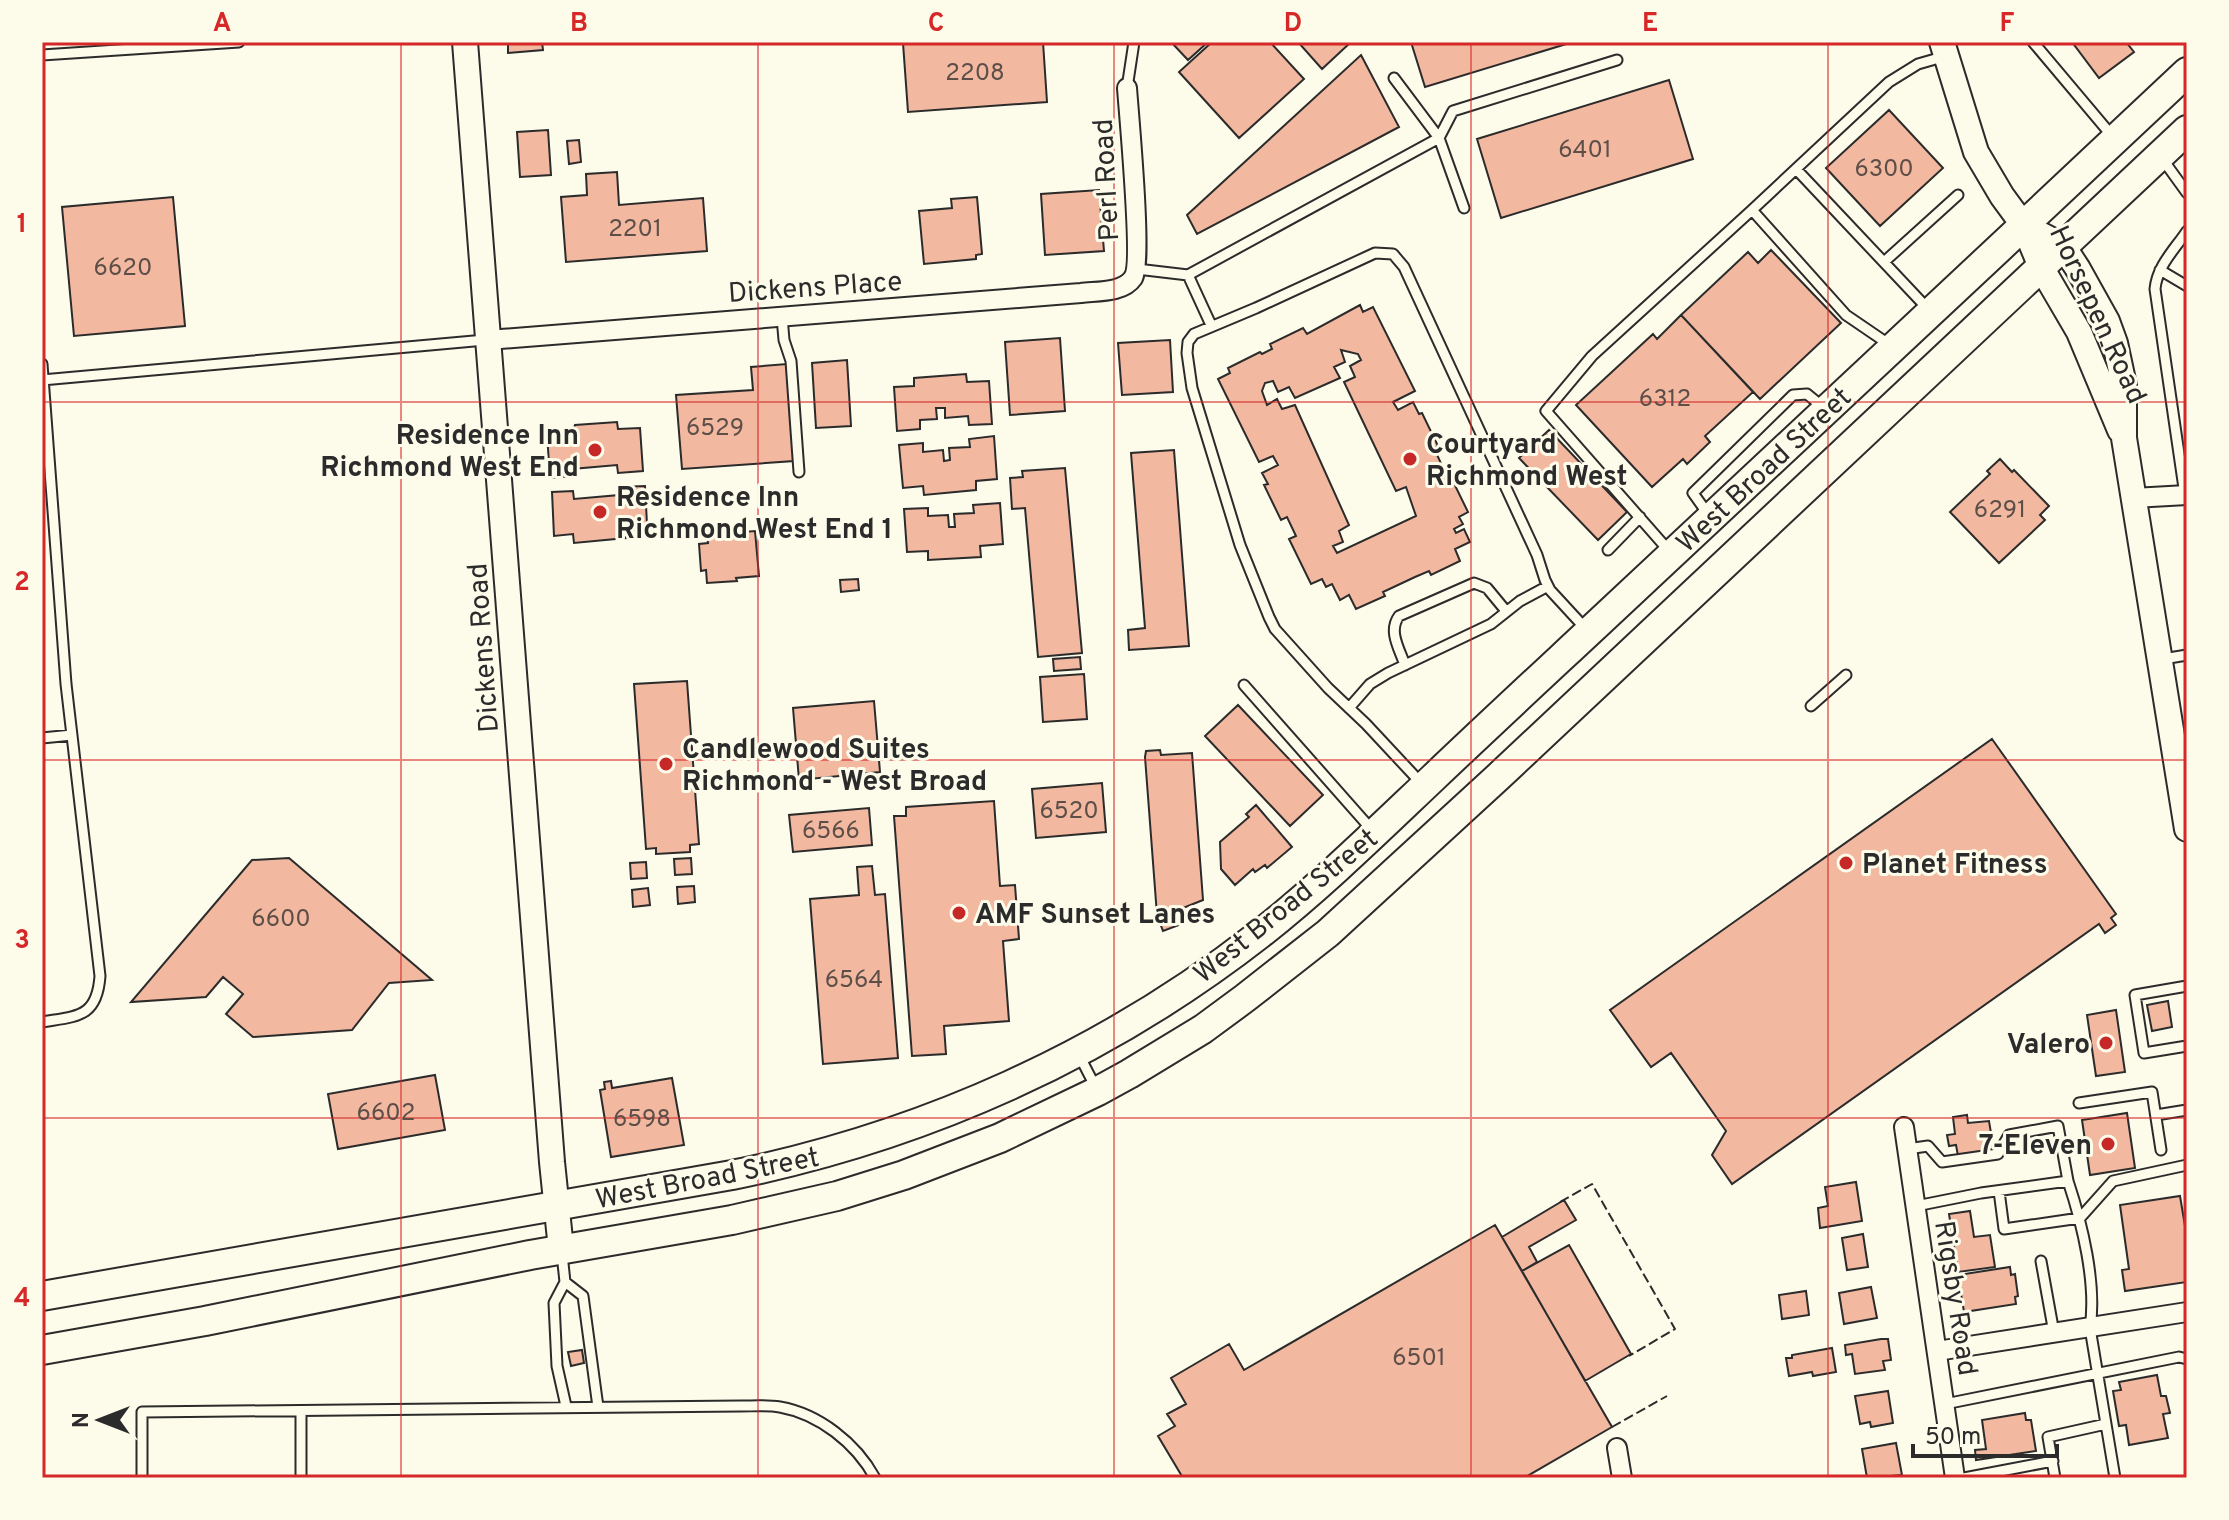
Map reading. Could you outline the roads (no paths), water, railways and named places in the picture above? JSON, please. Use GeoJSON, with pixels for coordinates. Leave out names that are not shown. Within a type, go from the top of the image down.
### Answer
{"type":"FeatureCollection","features":[{"type":"Feature","properties":{"kind":"main road","name":"Dickens Road"},"geometry":{"type":"LineString","coordinates":[[465,42],[561,1249]]}},
{"type":"Feature","properties":{"kind":"main road"},"geometry":{"type":"LineString","coordinates":[[1945,49],[1976,152],[2024,226]]}},
{"type":"Feature","properties":{"kind":"main road","name":"West Broad Street"},"geometry":{"type":"LineString","coordinates":[[42,1296],[732,1175],[834,1151],[901,1130],[1015,1084],[1078,1053],[1171,997],[1261,933],[1313,889],[2187,72]]}},
{"type":"Feature","properties":{"kind":"main road","name":"West Broad Street"},"geometry":{"type":"LineString","coordinates":[[42,1350],[205,1321],[561,1249],[732,1220],[848,1193],[980,1146],[1098,1091],[1195,1034],[1328,933],[2187,130]]}},
{"type":"Feature","properties":{"kind":"main road","name":"Horsepen Road"},"geometry":{"type":"LineString","coordinates":[[2024,226],[2063,246],[2094,295],[2115,343],[2124,385],[2124,438],[2160,660],[2181,756],[2187,827]]}},
{"type":"Feature","properties":{"kind":"main road","name":"Horsepen Road"},"geometry":{"type":"LineString","coordinates":[[2024,226],[2041,267],[2079,332],[2124,438]]}},
{"type":"Feature","properties":{"kind":"main road"},"geometry":{"type":"LineString","coordinates":[[1424,786],[1453,818]]}},
{"type":"Feature","properties":{"kind":"street","name":"Perl Road"},"geometry":{"type":"LineString","coordinates":[[1127,88],[1137,269]]}},
{"type":"Feature","properties":{"kind":"street","name":"Dickens Place"},"geometry":{"type":"LineString","coordinates":[[488,340],[1107,290],[1129,282],[1137,269]]}},
{"type":"Feature","properties":{"kind":"street"},"geometry":{"type":"LineString","coordinates":[[2133,498],[2186,495]]}},
{"type":"Feature","properties":{"kind":"street","name":"Rigsby Road"},"geometry":{"type":"LineString","coordinates":[[1904,1127],[1955,1478]]}},
{"type":"Feature","properties":{"kind":"street"},"geometry":{"type":"LineString","coordinates":[[1937,1351],[2187,1312]]}},
{"type":"Feature","properties":{"kind":"street"},"geometry":{"type":"LineString","coordinates":[[1617,1448],[1622,1478]]}},
{"type":"Feature","properties":{"kind":"lane"},"geometry":{"type":"LineString","coordinates":[[42,55],[239,42]]}},
{"type":"Feature","properties":{"kind":"lane"},"geometry":{"type":"LineString","coordinates":[[1127,88],[1134,42]]}},
{"type":"Feature","properties":{"kind":"lane"},"geometry":{"type":"LineString","coordinates":[[2033,42],[2115,140]]}},
{"type":"Feature","properties":{"kind":"lane"},"geometry":{"type":"LineString","coordinates":[[1672,555],[1546,411],[1592,356],[1889,82],[1945,49]]}},
{"type":"Feature","properties":{"kind":"lane"},"geometry":{"type":"LineString","coordinates":[[1137,269],[1188,275],[1439,138],[1453,111],[1617,60]]}},
{"type":"Feature","properties":{"kind":"lane"},"geometry":{"type":"LineString","coordinates":[[1394,78],[1439,138],[1464,208]]}},
{"type":"Feature","properties":{"kind":"lane"},"geometry":{"type":"LineString","coordinates":[[2160,155],[2187,193]]}},
{"type":"Feature","properties":{"kind":"lane"},"geometry":{"type":"LineString","coordinates":[[1796,169],[1931,312]]}},
{"type":"Feature","properties":{"kind":"lane"},"geometry":{"type":"LineString","coordinates":[[1884,262],[1958,195]]}},
{"type":"Feature","properties":{"kind":"lane"},"geometry":{"type":"LineString","coordinates":[[1752,210],[1846,315],[1893,347]]}},
{"type":"Feature","properties":{"kind":"lane"},"geometry":{"type":"LineString","coordinates":[[2186,495],[2155,289],[2160,270],[2187,231]]}},
{"type":"Feature","properties":{"kind":"lane"},"geometry":{"type":"LineString","coordinates":[[1424,786],[1275,629],[1240,545],[1192,388],[1187,353],[1188,342],[1194,334],[1375,253],[1393,254],[1404,267],[1537,555],[1548,586],[1589,632]]}},
{"type":"Feature","properties":{"kind":"lane"},"geometry":{"type":"LineString","coordinates":[[2160,270],[2187,286]]}},
{"type":"Feature","properties":{"kind":"lane"},"geometry":{"type":"LineString","coordinates":[[1188,275],[1211,325]]}},
{"type":"Feature","properties":{"kind":"lane"},"geometry":{"type":"LineString","coordinates":[[782,317],[784,340],[791,361],[799,472]]}},
{"type":"Feature","properties":{"kind":"lane"},"geometry":{"type":"LineString","coordinates":[[43,380],[488,340]]}},
{"type":"Feature","properties":{"kind":"lane"},"geometry":{"type":"LineString","coordinates":[[42,364],[66,684],[100,976],[99,995],[82,1015],[42,1022]]}},
{"type":"Feature","properties":{"kind":"lane"},"geometry":{"type":"LineString","coordinates":[[1608,550],[1640,517]]}},
{"type":"Feature","properties":{"kind":"lane"},"geometry":{"type":"LineString","coordinates":[[1405,665],[1394,629],[1399,616],[1474,583],[1487,588],[1506,611]]}},
{"type":"Feature","properties":{"kind":"lane"},"geometry":{"type":"LineString","coordinates":[[1349,708],[1370,684],[1491,624],[1506,611],[1548,586]]}},
{"type":"Feature","properties":{"kind":"lane"},"geometry":{"type":"LineString","coordinates":[[2160,660],[2187,655]]}},
{"type":"Feature","properties":{"kind":"lane"},"geometry":{"type":"LineString","coordinates":[[1811,706],[1846,675]]}},
{"type":"Feature","properties":{"kind":"lane"},"geometry":{"type":"LineString","coordinates":[[1244,685],[1374,833]]}},
{"type":"Feature","properties":{"kind":"lane"},"geometry":{"type":"LineString","coordinates":[[42,738],[72,735]]}},
{"type":"Feature","properties":{"kind":"lane"},"geometry":{"type":"LineString","coordinates":[[2187,986],[2135,995],[2144,1053],[2187,1046]]}},
{"type":"Feature","properties":{"kind":"lane"},"geometry":{"type":"LineString","coordinates":[[1078,1053],[1098,1091]]}},
{"type":"Feature","properties":{"kind":"lane"},"geometry":{"type":"LineString","coordinates":[[2079,1103],[2152,1092],[2161,1150]]}},
{"type":"Feature","properties":{"kind":"lane"},"geometry":{"type":"LineString","coordinates":[[2156,1115],[2187,1110]]}},
{"type":"Feature","properties":{"kind":"lane"},"geometry":{"type":"LineString","coordinates":[[1907,1149],[1928,1146],[1942,1162],[1998,1154],[2009,1135],[2058,1126],[2068,1181],[2080,1218],[2094,1306],[2090,1328],[2115,1478]]}},
{"type":"Feature","properties":{"kind":"lane"},"geometry":{"type":"LineString","coordinates":[[1999,1191],[2004,1229],[2080,1218],[2113,1181],[2187,1165]]}},
{"type":"Feature","properties":{"kind":"lane"},"geometry":{"type":"LineString","coordinates":[[1915,1206],[2068,1181]]}},
{"type":"Feature","properties":{"kind":"lane"},"geometry":{"type":"LineString","coordinates":[[561,1249],[565,1282],[554,1303],[557,1366],[566,1406]]}},
{"type":"Feature","properties":{"kind":"lane"},"geometry":{"type":"LineString","coordinates":[[2041,1261],[2054,1333]]}},
{"type":"Feature","properties":{"kind":"lane"},"geometry":{"type":"LineString","coordinates":[[565,1282],[583,1296],[598,1407]]}},
{"type":"Feature","properties":{"kind":"lane"},"geometry":{"type":"LineString","coordinates":[[1945,1404],[2179,1357],[2187,1359]]}},
{"type":"Feature","properties":{"kind":"lane"},"geometry":{"type":"LineString","coordinates":[[142,1478],[142,1412],[566,1406],[779,1407],[803,1414],[845,1440],[867,1462],[875,1478]]}},
{"type":"Feature","properties":{"kind":"lane"},"geometry":{"type":"LineString","coordinates":[[301,1411],[301,1478]]}},
{"type":"Feature","properties":{"kind":"lane"},"geometry":{"type":"LineString","coordinates":[[2055,1478],[2048,1437],[2106,1424]]}},
{"type":"Feature","properties":{"kind":"lane"},"geometry":{"type":"LineString","coordinates":[[1964,1478],[2053,1461]]}},
{"type":"Feature","properties":{"kind":"place","name":"Residence Inn Richmond West End"},"geometry":{"type":"Point","coordinates":[595,450]}},
{"type":"Feature","properties":{"kind":"place","name":"Courtyard Richmond West"},"geometry":{"type":"Point","coordinates":[1410,459]}},
{"type":"Feature","properties":{"kind":"place","name":"Residence Inn Richmond West End 1"},"geometry":{"type":"Point","coordinates":[600,512]}},
{"type":"Feature","properties":{"kind":"place","name":"Candlewood Suites Richmond - West Broad"},"geometry":{"type":"Point","coordinates":[666,764]}},
{"type":"Feature","properties":{"kind":"place","name":"Planet Fitness"},"geometry":{"type":"Point","coordinates":[1846,863]}},
{"type":"Feature","properties":{"kind":"place","name":"AMF Sunset Lanes"},"geometry":{"type":"Point","coordinates":[959,913]}},
{"type":"Feature","properties":{"kind":"place","name":"Valero"},"geometry":{"type":"Point","coordinates":[2106,1043]}},
{"type":"Feature","properties":{"kind":"place","name":"7-Eleven"},"geometry":{"type":"Point","coordinates":[2108,1144]}}]}
